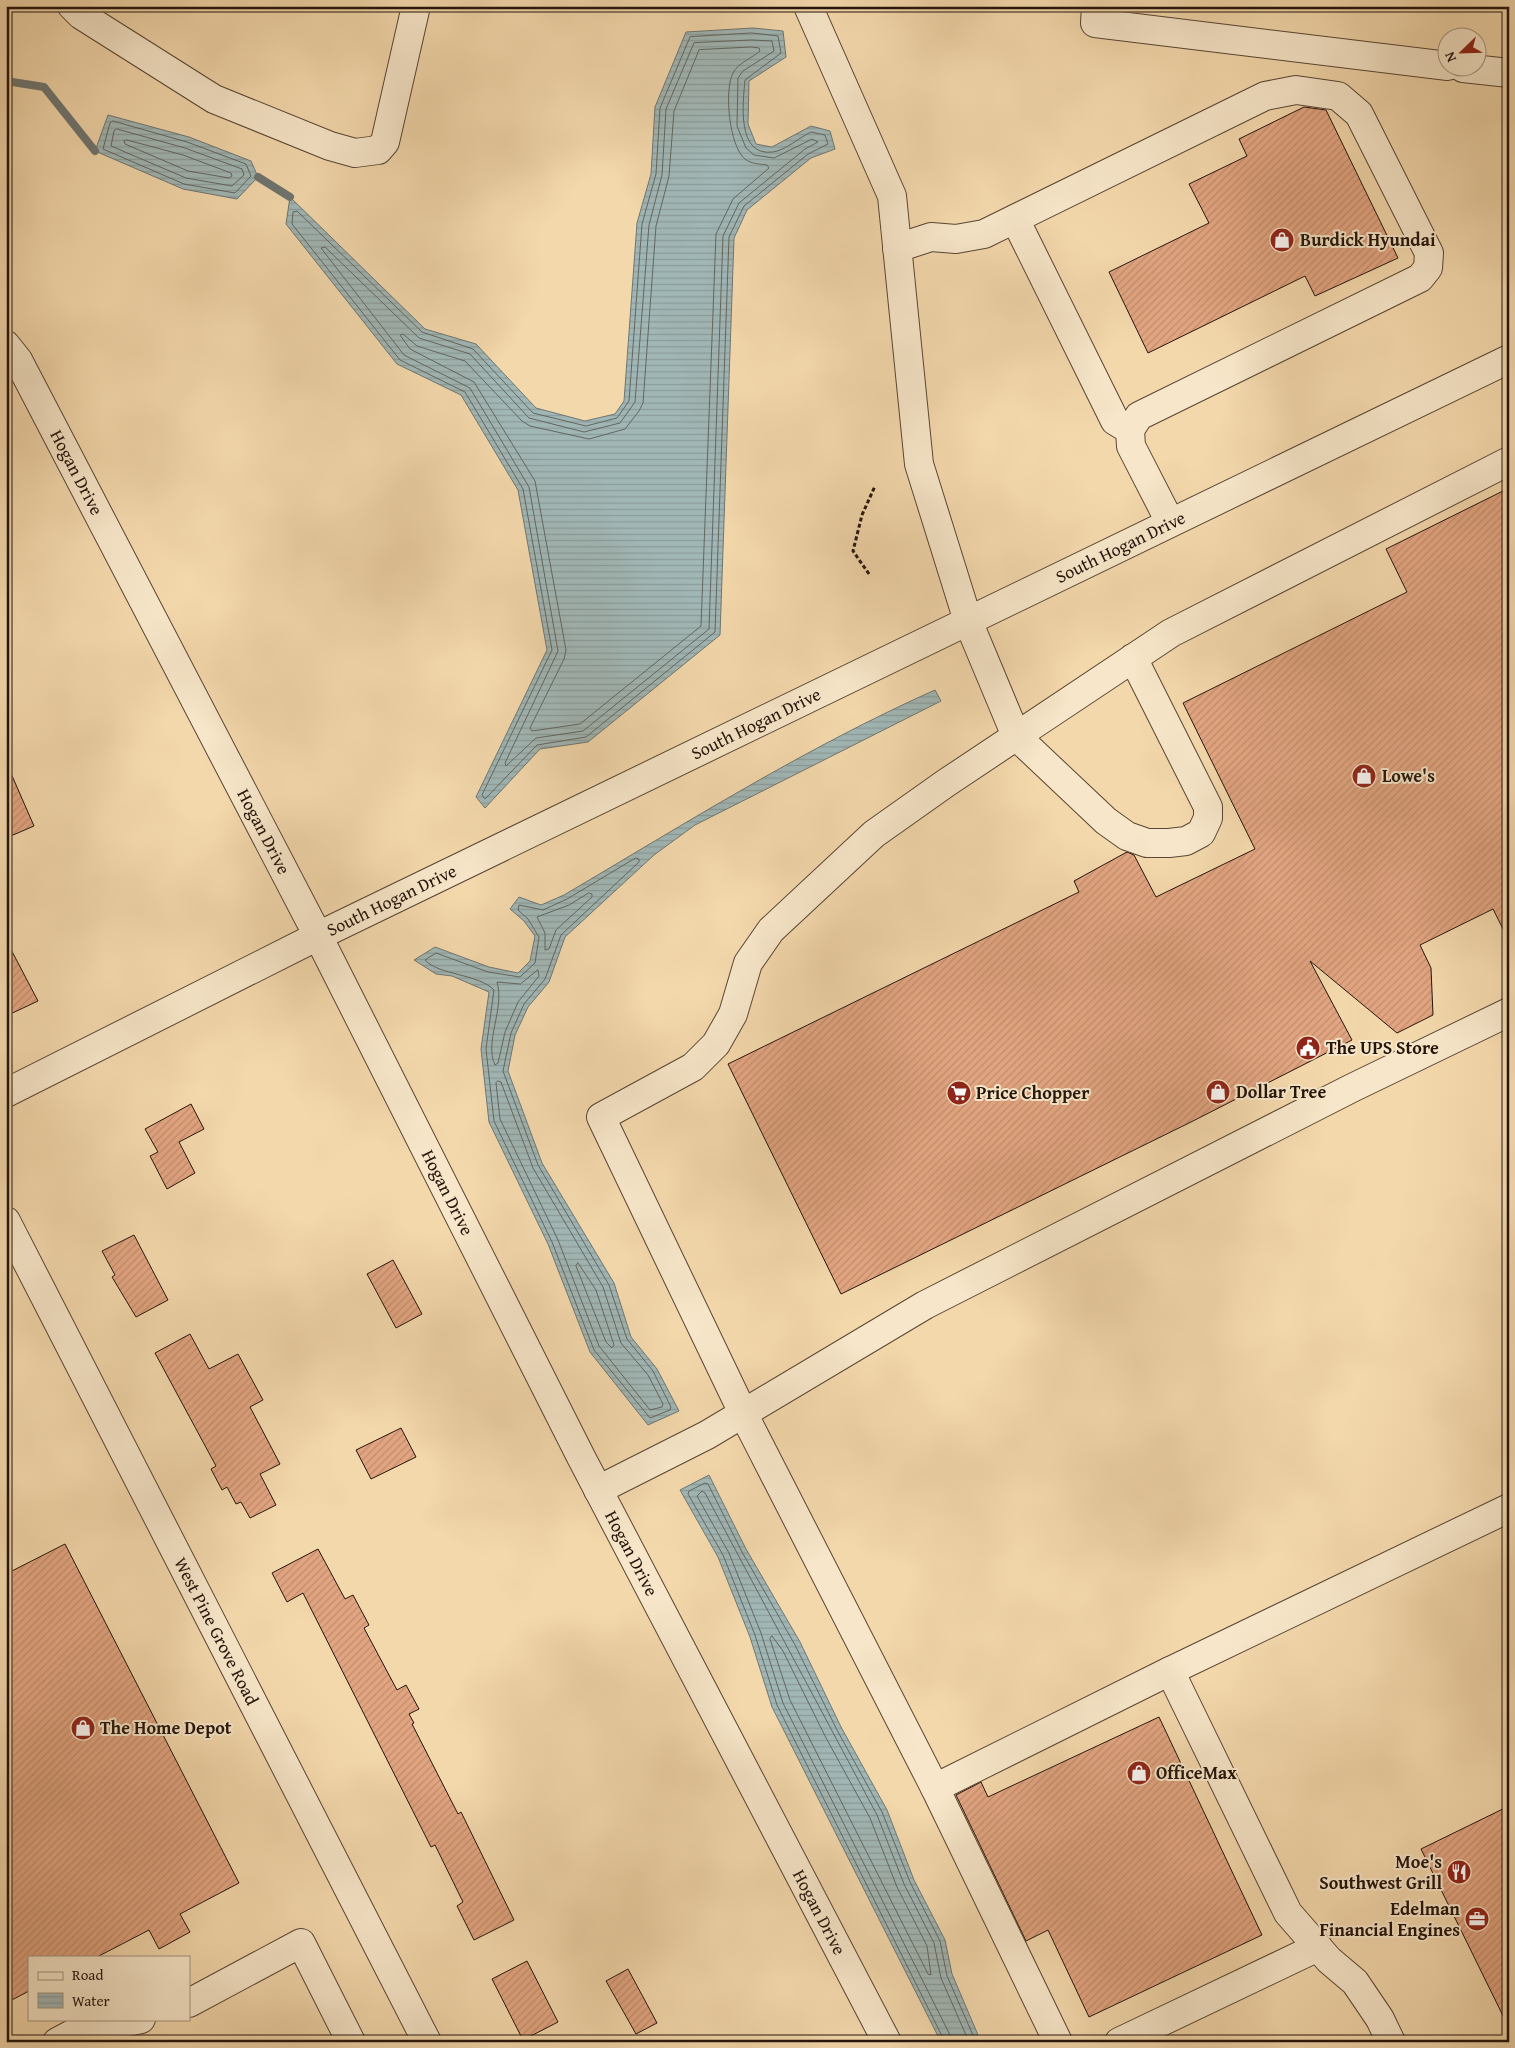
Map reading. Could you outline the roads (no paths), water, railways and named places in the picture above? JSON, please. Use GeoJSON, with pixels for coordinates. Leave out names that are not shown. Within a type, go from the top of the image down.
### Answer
{"type":"FeatureCollection","features":[{"type":"Feature","properties":{"kind":"street"},"geometry":{"type":"LineString","coordinates":[[72,6],[81,15],[214,98],[330,146],[354,153],[378,150],[385,142],[416,6]]}},
{"type":"Feature","properties":{"kind":"street"},"geometry":{"type":"LineString","coordinates":[[808,6],[892,196],[919,464],[968,621],[1016,736],[1106,822],[1127,836],[1147,843],[1169,843],[1186,840],[1202,832],[1208,818],[1208,806],[1133,658]]}},
{"type":"Feature","properties":{"kind":"street"},"geometry":{"type":"LineString","coordinates":[[1096,6],[1095,23],[1438,65]]}},
{"type":"Feature","properties":{"kind":"street"},"geometry":{"type":"LineString","coordinates":[[1488,71],[1509,73]]}},
{"type":"Feature","properties":{"kind":"street"},"geometry":{"type":"LineString","coordinates":[[897,248],[931,237],[956,240],[984,234],[1265,96],[1296,90],[1338,96],[1360,114],[1430,253],[1428,268],[1420,278],[1140,416],[1130,430],[1131,446],[1170,522]]}},
{"type":"Feature","properties":{"kind":"street"},"geometry":{"type":"LineString","coordinates":[[1015,219],[1115,421],[1130,430]]}},
{"type":"Feature","properties":{"kind":"street","name":"Hogan Drive"},"geometry":{"type":"LineString","coordinates":[[6,345],[18,360],[318,936],[598,1490],[887,2042]]}},
{"type":"Feature","properties":{"kind":"street","name":"South Hogan Drive"},"geometry":{"type":"LineString","coordinates":[[6,1093],[318,936],[1509,358]]}},
{"type":"Feature","properties":{"kind":"street"},"geometry":{"type":"LineString","coordinates":[[1058,2042],[935,1788],[743,1413],[600,1117],[693,1067],[716,1044],[733,1014],[748,963],[771,930],[874,834],[1016,736],[1171,633],[1509,461]]}},
{"type":"Feature","properties":{"kind":"street"},"geometry":{"type":"LineString","coordinates":[[598,1490],[707,1435],[925,1305],[1352,1088],[1509,1012]]}},
{"type":"Feature","properties":{"kind":"street","name":"West Pine Grove Road"},"geometry":{"type":"LineString","coordinates":[[6,1221],[427,2042]]}},
{"type":"Feature","properties":{"kind":"street"},"geometry":{"type":"LineString","coordinates":[[935,1788],[1170,1671],[1509,1508]]}},
{"type":"Feature","properties":{"kind":"street"},"geometry":{"type":"LineString","coordinates":[[1170,1671],[1288,1913],[1318,1947],[1355,1982],[1380,2020],[1391,2042]]}},
{"type":"Feature","properties":{"kind":"street"},"geometry":{"type":"LineString","coordinates":[[190,2002],[301,1943],[351,2042]]}},
{"type":"Feature","properties":{"kind":"street"},"geometry":{"type":"LineString","coordinates":[[1119,2042],[1318,1947]]}},
{"type":"Feature","properties":{"kind":"street"},"geometry":{"type":"LineString","coordinates":[[57,2042],[72,2034],[136,2020]]}},
{"type":"Feature","properties":{"kind":"water"},"geometry":{"type":"Polygon","coordinates":[[[753,28],[783,31],[786,57],[749,81],[748,124],[756,144],[772,147],[811,126],[830,131],[835,149],[811,158],[747,210],[734,238],[720,635],[588,742],[540,749],[485,808],[476,797],[547,650],[518,490],[461,395],[397,364],[286,224],[290,197],[425,329],[476,344],[536,408],[585,421],[615,414],[624,401],[637,223],[651,174],[655,107],[686,32],[753,28]]]}},
{"type":"Feature","properties":{"kind":"water"},"geometry":{"type":"Polygon","coordinates":[[[108,115],[189,137],[251,161],[258,177],[237,199],[183,189],[95,151],[108,115]]]}},
{"type":"Feature","properties":{"kind":"water"},"geometry":{"type":"Polygon","coordinates":[[[935,690],[941,701],[695,825],[654,855],[565,937],[549,982],[528,1007],[515,1035],[508,1071],[542,1163],[614,1283],[631,1337],[657,1369],[679,1411],[648,1425],[590,1352],[548,1244],[489,1122],[481,1049],[489,992],[452,976],[436,974],[414,960],[435,947],[489,967],[518,973],[530,961],[535,936],[524,921],[510,909],[519,897],[541,905],[564,895],[794,761],[887,712],[935,690]]]}},
{"type":"Feature","properties":{"kind":"water"},"geometry":{"type":"Polygon","coordinates":[[[709,1475],[746,1549],[800,1642],[841,1727],[887,1810],[914,1880],[945,1940],[952,1974],[981,2042],[941,2042],[772,1707],[750,1637],[718,1557],[680,1490],[709,1475]]]}},
{"type":"Feature","properties":{"kind":"waterway"},"geometry":{"type":"LineString","coordinates":[[6,81],[44,87],[95,151]]}},
{"type":"Feature","properties":{"kind":"waterway"},"geometry":{"type":"LineString","coordinates":[[258,177],[290,197]]}},
{"type":"Feature","properties":{"kind":"place","name":"Burdick Hyundai"},"geometry":{"type":"Point","coordinates":[1282,240]}},
{"type":"Feature","properties":{"kind":"place","name":"Lowe's"},"geometry":{"type":"Point","coordinates":[1364,776]}},
{"type":"Feature","properties":{"kind":"place","name":"The UPS Store"},"geometry":{"type":"Point","coordinates":[1308,1048]}},
{"type":"Feature","properties":{"kind":"place","name":"Dollar Tree"},"geometry":{"type":"Point","coordinates":[1218,1092]}},
{"type":"Feature","properties":{"kind":"place","name":"Price Chopper"},"geometry":{"type":"Point","coordinates":[959,1093]}},
{"type":"Feature","properties":{"kind":"place","name":"The Home Depot"},"geometry":{"type":"Point","coordinates":[83,1728]}},
{"type":"Feature","properties":{"kind":"place","name":"OfficeMax"},"geometry":{"type":"Point","coordinates":[1139,1773]}},
{"type":"Feature","properties":{"kind":"place","name":"Moe's Southwest Grill"},"geometry":{"type":"Point","coordinates":[1459,1872]}},
{"type":"Feature","properties":{"kind":"place","name":"Edelman Financial Engines"},"geometry":{"type":"Point","coordinates":[1477,1919]}}]}
